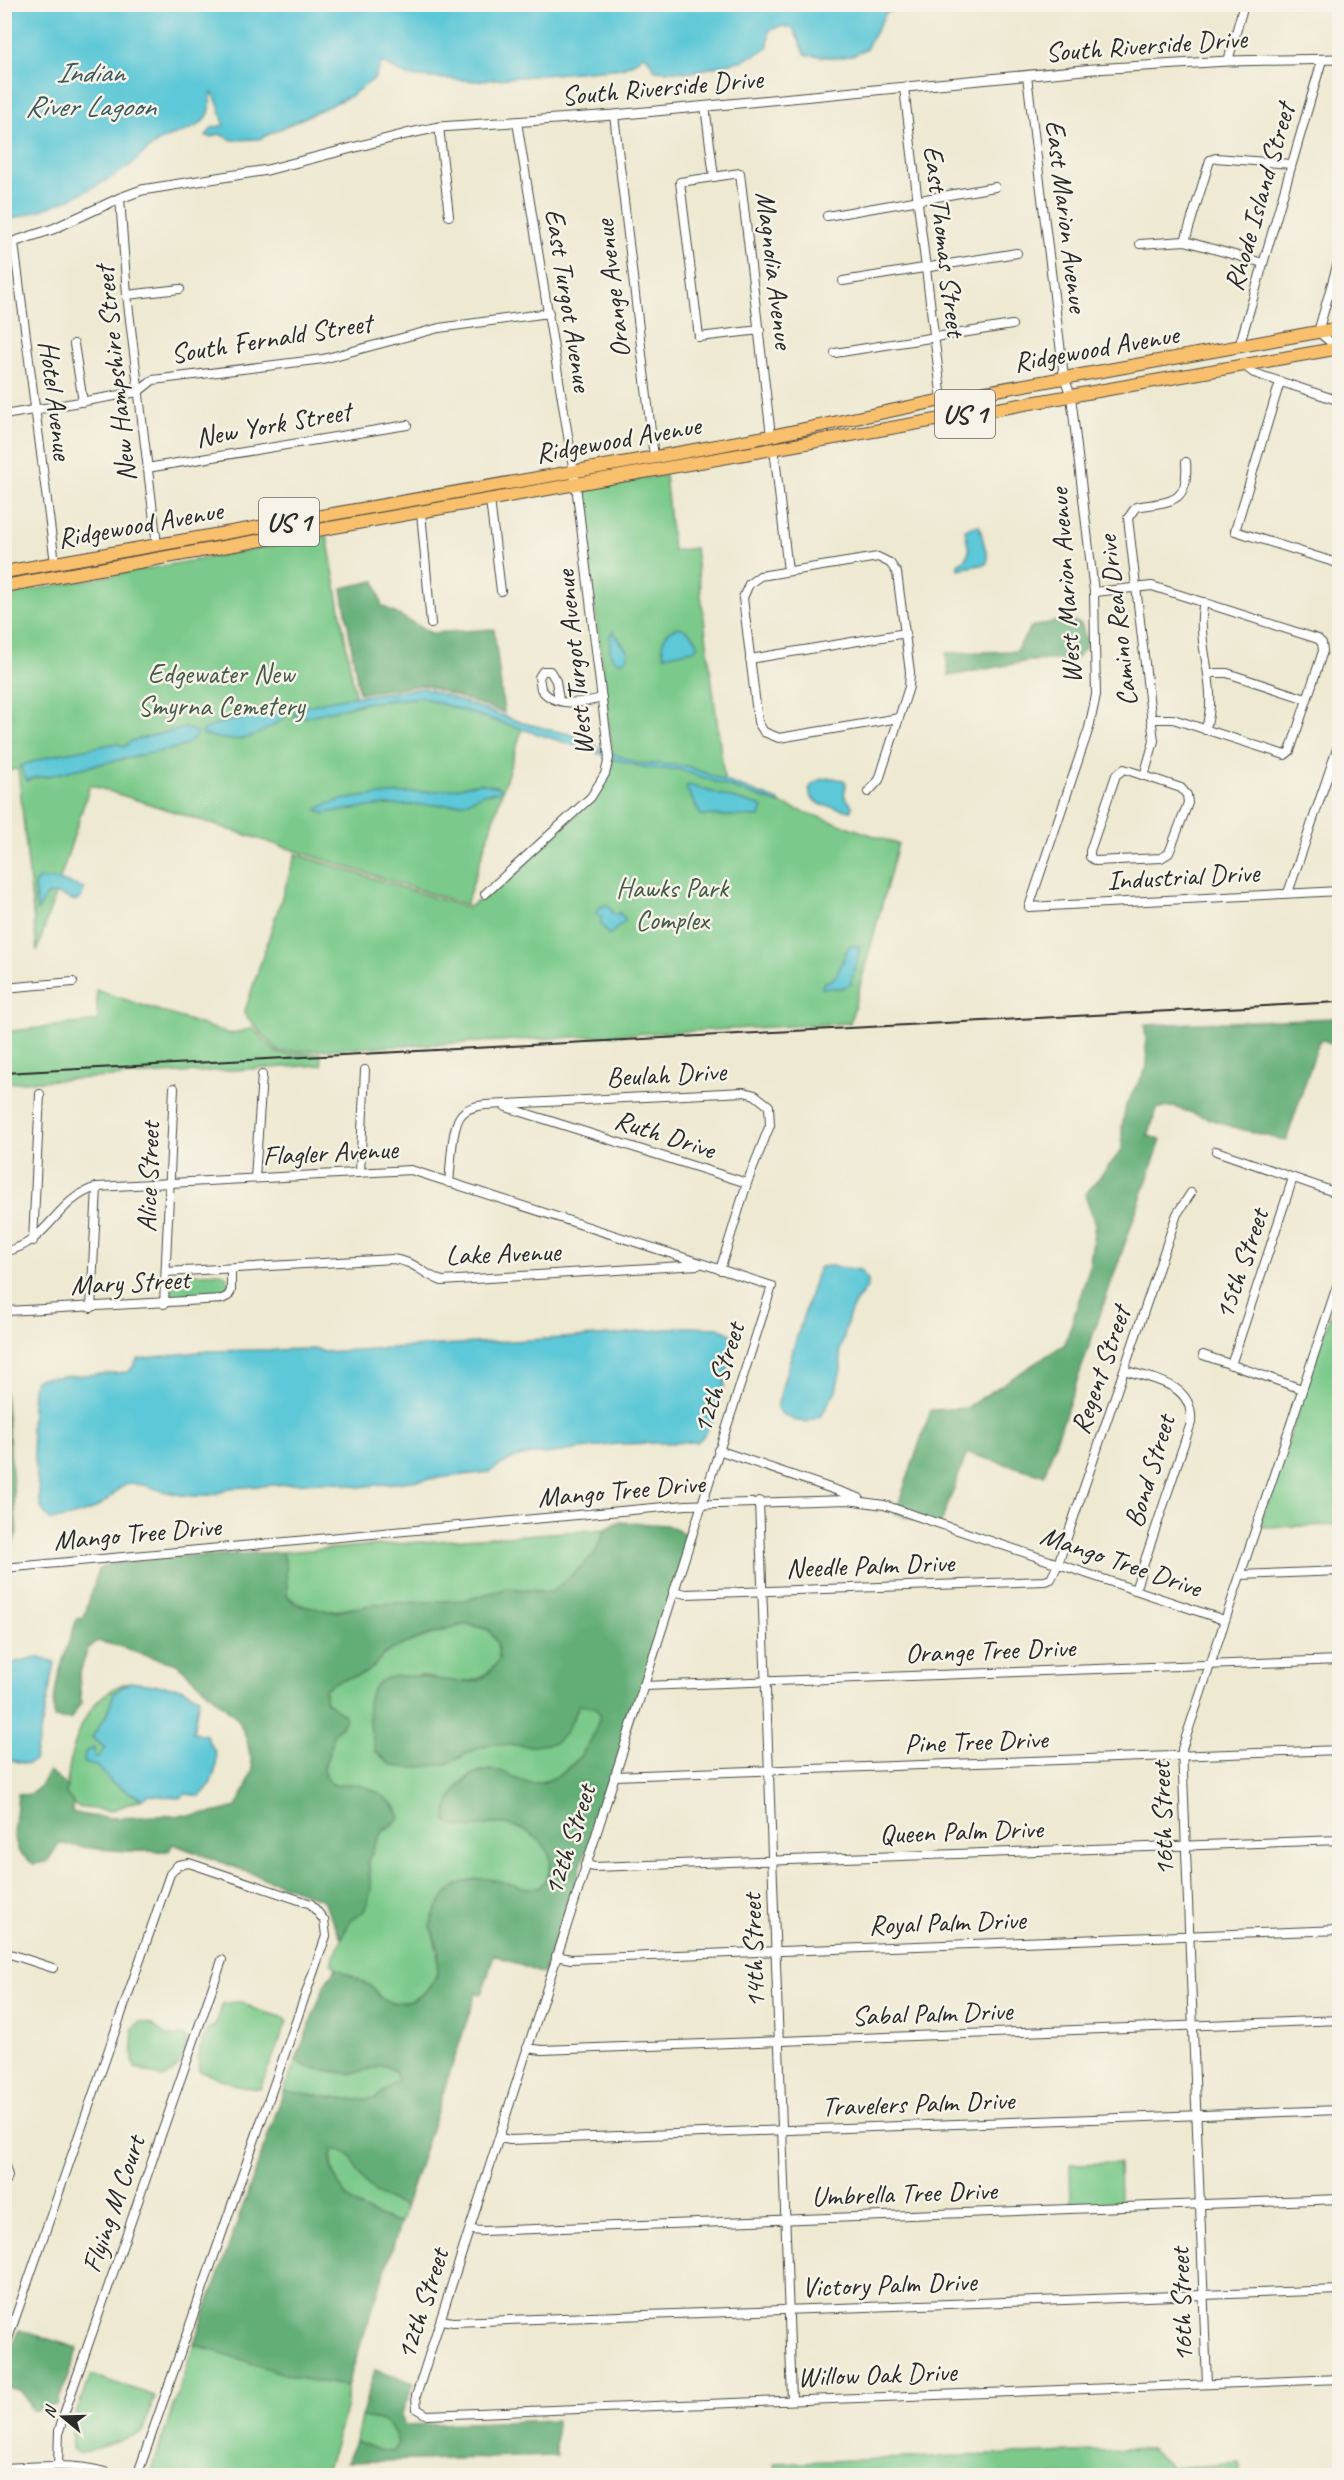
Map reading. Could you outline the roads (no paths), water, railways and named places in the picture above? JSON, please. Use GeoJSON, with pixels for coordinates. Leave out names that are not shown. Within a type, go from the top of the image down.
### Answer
{"type":"FeatureCollection","features":[{"type":"Feature","properties":{"kind":"main road","name":"Ridgewood Avenue"},"geometry":{"type":"LineString","coordinates":[[4,572],[771,436],[942,400],[1340,328]]}},
{"type":"Feature","properties":{"kind":"main road","name":"Ridgewood Avenue"},"geometry":{"type":"LineString","coordinates":[[1213,371],[1232,358],[1239,347]]}},
{"type":"Feature","properties":{"kind":"main road","name":"Ridgewood Avenue"},"geometry":{"type":"LineString","coordinates":[[4,586],[1339,348]]}},
{"type":"Feature","properties":{"kind":"main road"},"geometry":{"type":"LineString","coordinates":[[774,448],[774,444],[779,440],[818,430],[823,425]]}},
{"type":"Feature","properties":{"kind":"main road"},"geometry":{"type":"LineString","coordinates":[[729,456],[740,449],[763,444],[771,436]]}},
{"type":"Feature","properties":{"kind":"main road"},"geometry":{"type":"LineString","coordinates":[[422,512],[424,506],[430,502],[479,494],[494,485]]}},
{"type":"Feature","properties":{"kind":"main road"},"geometry":{"type":"LineString","coordinates":[[332,528],[345,519],[401,509],[413,499]]}},
{"type":"Feature","properties":{"kind":"main road"},"geometry":{"type":"LineString","coordinates":[[170,556],[179,547],[251,534],[261,527]]}},
{"type":"Feature","properties":{"kind":"main road"},"geometry":{"type":"LineString","coordinates":[[72,574],[80,566],[145,554],[155,545]]}},
{"type":"Feature","properties":{"kind":"street"},"geometry":{"type":"LineString","coordinates":[[1228,61],[1245,4]]}},
{"type":"Feature","properties":{"kind":"street","name":"South Riverside Drive"},"geometry":{"type":"LineString","coordinates":[[9,244],[53,229],[142,190],[267,170],[439,127],[614,115],[1026,76],[1228,61],[1340,59]]}},
{"type":"Feature","properties":{"kind":"street","name":"Rhode Island Street"},"geometry":{"type":"LineString","coordinates":[[1239,347],[1322,60]]}},
{"type":"Feature","properties":{"kind":"street","name":"East Marion Avenue"},"geometry":{"type":"LineString","coordinates":[[1026,76],[1064,377],[1071,396]]}},
{"type":"Feature","properties":{"kind":"street","name":"East Thomas Street"},"geometry":{"type":"LineString","coordinates":[[904,88],[942,400]]}},
{"type":"Feature","properties":{"kind":"street","name":"Magnolia Avenue"},"geometry":{"type":"LineString","coordinates":[[705,106],[714,177],[740,173],[771,436]]}},
{"type":"Feature","properties":{"kind":"street","name":"Orange Avenue"},"geometry":{"type":"LineString","coordinates":[[614,115],[654,457]]}},
{"type":"Feature","properties":{"kind":"street","name":"East Turgot Avenue"},"geometry":{"type":"LineString","coordinates":[[517,122],[576,485]]}},
{"type":"Feature","properties":{"kind":"street"},"geometry":{"type":"LineString","coordinates":[[439,127],[449,216]]}},
{"type":"Feature","properties":{"kind":"street"},"geometry":{"type":"LineString","coordinates":[[1185,241],[1210,160],[1216,158],[1291,164]]}},
{"type":"Feature","properties":{"kind":"street"},"geometry":{"type":"LineString","coordinates":[[714,177],[680,182],[699,337],[760,330]]}},
{"type":"Feature","properties":{"kind":"street"},"geometry":{"type":"LineString","coordinates":[[828,216],[994,187]]}},
{"type":"Feature","properties":{"kind":"street","name":"New Hampshire Street"},"geometry":{"type":"LineString","coordinates":[[120,198],[127,295],[155,545]]}},
{"type":"Feature","properties":{"kind":"street"},"geometry":{"type":"LineString","coordinates":[[1140,244],[1185,241],[1263,263]]}},
{"type":"Feature","properties":{"kind":"street","name":"Hotel Avenue"},"geometry":{"type":"LineString","coordinates":[[9,244],[55,563]]}},
{"type":"Feature","properties":{"kind":"street"},"geometry":{"type":"LineString","coordinates":[[843,281],[1017,253]]}},
{"type":"Feature","properties":{"kind":"street"},"geometry":{"type":"LineString","coordinates":[[1339,348],[1318,332],[1340,255]]}},
{"type":"Feature","properties":{"kind":"street"},"geometry":{"type":"LineString","coordinates":[[127,295],[180,289]]}},
{"type":"Feature","properties":{"kind":"street","name":"South Fernald Street"},"geometry":{"type":"LineString","coordinates":[[4,415],[138,392],[153,380],[323,359],[440,328],[549,313]]}},
{"type":"Feature","properties":{"kind":"street"},"geometry":{"type":"LineString","coordinates":[[835,353],[1012,325]]}},
{"type":"Feature","properties":{"kind":"street"},"geometry":{"type":"LineString","coordinates":[[74,344],[83,402]]}},
{"type":"Feature","properties":{"kind":"street"},"geometry":{"type":"LineString","coordinates":[[1242,365],[1254,373],[1340,401]]}},
{"type":"Feature","properties":{"kind":"street"},"geometry":{"type":"LineString","coordinates":[[1280,382],[1235,531],[1340,564]]}},
{"type":"Feature","properties":{"kind":"street","name":"West Marion Avenue"},"geometry":{"type":"LineString","coordinates":[[1029,907],[1090,723],[1096,695],[1094,592],[1071,396]]}},
{"type":"Feature","properties":{"kind":"street","name":"New York Street"},"geometry":{"type":"LineString","coordinates":[[147,468],[407,425]]}},
{"type":"Feature","properties":{"kind":"street"},"geometry":{"type":"LineString","coordinates":[[774,448],[788,571]]}},
{"type":"Feature","properties":{"kind":"street","name":"Camino Real Drive"},"geometry":{"type":"LineString","coordinates":[[1144,776],[1154,750],[1128,518],[1136,507],[1175,500],[1182,494],[1187,477],[1186,462]]}},
{"type":"Feature","properties":{"kind":"street","name":"West Turgot Avenue"},"geometry":{"type":"LineString","coordinates":[[485,894],[591,797],[605,774],[608,754],[576,485]]}},
{"type":"Feature","properties":{"kind":"street"},"geometry":{"type":"LineString","coordinates":[[490,500],[501,591]]}},
{"type":"Feature","properties":{"kind":"street"},"geometry":{"type":"LineString","coordinates":[[422,512],[431,624]]}},
{"type":"Feature","properties":{"kind":"street"},"geometry":{"type":"LineString","coordinates":[[868,792],[879,780],[899,718],[909,687],[910,672],[906,633],[897,573],[890,563],[878,557],[760,576],[749,584],[743,598],[758,722],[764,732],[774,737],[899,718]]}},
{"type":"Feature","properties":{"kind":"street"},"geometry":{"type":"LineString","coordinates":[[1094,592],[1152,586],[1318,639],[1322,643],[1323,651],[1290,751],[1285,755],[1173,719],[1151,719]]}},
{"type":"Feature","properties":{"kind":"street"},"geometry":{"type":"LineString","coordinates":[[1204,602],[1202,623],[1212,707],[1205,730]]}},
{"type":"Feature","properties":{"kind":"street"},"geometry":{"type":"LineString","coordinates":[[750,659],[906,633]]}},
{"type":"Feature","properties":{"kind":"street"},"geometry":{"type":"LineString","coordinates":[[1208,673],[1227,673],[1306,699]]}},
{"type":"Feature","properties":{"kind":"street"},"geometry":{"type":"LineString","coordinates":[[559,700],[582,704],[602,698]]}},
{"type":"Feature","properties":{"kind":"street"},"geometry":{"type":"LineString","coordinates":[[1288,893],[1335,767],[1340,740]]}},
{"type":"Feature","properties":{"kind":"street"},"geometry":{"type":"LineString","coordinates":[[1124,770],[1144,776],[1181,788],[1187,795],[1188,803],[1173,848],[1161,858],[1096,861],[1090,857],[1090,851],[1116,775],[1124,770]]}},
{"type":"Feature","properties":{"kind":"street","name":"Industrial Drive"},"geometry":{"type":"LineString","coordinates":[[1029,907],[1340,891]]}},
{"type":"Feature","properties":{"kind":"street"},"geometry":{"type":"LineString","coordinates":[[4,988],[73,982]]}},
{"type":"Feature","properties":{"kind":"street"},"geometry":{"type":"LineString","coordinates":[[360,1172],[365,1070]]}},
{"type":"Feature","properties":{"kind":"street"},"geometry":{"type":"LineString","coordinates":[[255,1178],[262,1075]]}},
{"type":"Feature","properties":{"kind":"street","name":"Alice Street"},"geometry":{"type":"LineString","coordinates":[[164,1304],[174,1088]]}},
{"type":"Feature","properties":{"kind":"street","name":"Beulah Drive"},"geometry":{"type":"LineString","coordinates":[[449,1183],[458,1119],[471,1108],[486,1105],[744,1092],[755,1095],[769,1106],[770,1125],[747,1183],[720,1270]]}},
{"type":"Feature","properties":{"kind":"street"},"geometry":{"type":"LineString","coordinates":[[33,1241],[40,1094]]}},
{"type":"Feature","properties":{"kind":"street","name":"Ruth Drive"},"geometry":{"type":"LineString","coordinates":[[502,1105],[747,1183]]}},
{"type":"Feature","properties":{"kind":"street"},"geometry":{"type":"LineString","coordinates":[[1216,1151],[1340,1194]]}},
{"type":"Feature","properties":{"kind":"street","name":"Flagler Avenue"},"geometry":{"type":"LineString","coordinates":[[4,1252],[16,1250],[33,1241],[72,1198],[82,1191],[97,1186],[411,1170],[772,1286]]}},
{"type":"Feature","properties":{"kind":"street","name":"15th Street"},"geometry":{"type":"LineString","coordinates":[[1231,1365],[1293,1178]]}},
{"type":"Feature","properties":{"kind":"street"},"geometry":{"type":"LineString","coordinates":[[91,1308],[97,1186]]}},
{"type":"Feature","properties":{"kind":"street","name":"Regent Street"},"geometry":{"type":"LineString","coordinates":[[1058,1564],[1177,1214],[1191,1193]]}},
{"type":"Feature","properties":{"kind":"street","name":"Lake Avenue"},"geometry":{"type":"LineString","coordinates":[[166,1272],[393,1259],[416,1265],[432,1278],[442,1281],[704,1264]]}},
{"type":"Feature","properties":{"kind":"street","name":"Mary Street"},"geometry":{"type":"LineString","coordinates":[[7,1311],[222,1299],[231,1291],[231,1269]]}},
{"type":"Feature","properties":{"kind":"street","name":"16th Street"},"geometry":{"type":"LineString","coordinates":[[1207,2384],[1182,1756],[1184,1740],[1302,1389],[1336,1299],[1340,1277]]}},
{"type":"Feature","properties":{"kind":"street","name":"12th Street"},"geometry":{"type":"LineString","coordinates":[[417,2409],[416,2396],[700,1504],[772,1286]]}},
{"type":"Feature","properties":{"kind":"street"},"geometry":{"type":"LineString","coordinates":[[1203,1355],[1302,1389]]}},
{"type":"Feature","properties":{"kind":"street","name":"Bond Street"},"geometry":{"type":"LineString","coordinates":[[1124,1370],[1177,1389],[1187,1399],[1192,1411],[1191,1423],[1135,1590]]}},
{"type":"Feature","properties":{"kind":"street"},"geometry":{"type":"LineString","coordinates":[[718,1450],[867,1501]]}},
{"type":"Feature","properties":{"kind":"street","name":"Mango Tree Drive"},"geometry":{"type":"LineString","coordinates":[[4,1568],[700,1504],[867,1501],[1224,1620]]}},
{"type":"Feature","properties":{"kind":"street","name":"14th Street"},"geometry":{"type":"LineString","coordinates":[[759,1502],[792,2400]]}},
{"type":"Feature","properties":{"kind":"street","name":"Needle Palm Drive"},"geometry":{"type":"LineString","coordinates":[[673,1591],[686,1594],[1045,1581],[1054,1576],[1058,1564]]}},
{"type":"Feature","properties":{"kind":"street"},"geometry":{"type":"LineString","coordinates":[[1240,1575],[1340,1571]]}},
{"type":"Feature","properties":{"kind":"street","name":"Orange Tree Drive"},"geometry":{"type":"LineString","coordinates":[[643,1686],[1340,1660]]}},
{"type":"Feature","properties":{"kind":"street","name":"Pine Tree Drive"},"geometry":{"type":"LineString","coordinates":[[614,1776],[1340,1750]]}},
{"type":"Feature","properties":{"kind":"street","name":"Queen Palm Drive"},"geometry":{"type":"LineString","coordinates":[[585,1865],[596,1867],[1340,1840]]}},
{"type":"Feature","properties":{"kind":"street"},"geometry":{"type":"LineString","coordinates":[[4,2350],[171,1874],[178,1865],[189,1863],[311,1904],[324,1920],[326,1936],[137,2475]]}},
{"type":"Feature","properties":{"kind":"street","name":"Royal Palm Drive"},"geometry":{"type":"LineString","coordinates":[[556,1956],[571,1959],[1340,1930]]}},
{"type":"Feature","properties":{"kind":"street"},"geometry":{"type":"LineString","coordinates":[[4,1952],[53,1968]]}},
{"type":"Feature","properties":{"kind":"street","name":"Flying M Court"},"geometry":{"type":"LineString","coordinates":[[58,2466],[59,2431],[64,2414],[222,1960]]}},
{"type":"Feature","properties":{"kind":"street","name":"Sabal Palm Drive"},"geometry":{"type":"LineString","coordinates":[[527,2048],[542,2050],[1340,2020]]}},
{"type":"Feature","properties":{"kind":"street","name":"Travelers Palm Drive"},"geometry":{"type":"LineString","coordinates":[[499,2138],[510,2140],[1340,2110]]}},
{"type":"Feature","properties":{"kind":"street"},"geometry":{"type":"LineString","coordinates":[[4,2162],[8,2167],[8,2176],[4,2186]]}},
{"type":"Feature","properties":{"kind":"street","name":"Umbrella Tree Drive"},"geometry":{"type":"LineString","coordinates":[[470,2230],[1340,2199]]}},
{"type":"Feature","properties":{"kind":"street","name":"Victory Palm Drive"},"geometry":{"type":"LineString","coordinates":[[441,2320],[453,2322],[1340,2290]]}},
{"type":"Feature","properties":{"kind":"street","name":"Willow Oak Drive"},"geometry":{"type":"LineString","coordinates":[[417,2409],[427,2415],[1340,2379]]}},
{"type":"Feature","properties":{"kind":"street"},"geometry":{"type":"LineString","coordinates":[[4,2468],[92,2467],[116,2475]]}},
{"type":"Feature","properties":{"kind":"water","name":"Indian River Lagoon"},"geometry":{"type":"Polygon","coordinates":[[[5,4],[908,5],[886,13],[866,49],[854,55],[837,58],[806,55],[793,28],[781,26],[769,30],[768,48],[744,60],[692,72],[655,70],[645,54],[622,68],[475,81],[407,76],[382,62],[374,79],[350,96],[259,139],[233,140],[219,134],[206,136],[212,128],[224,125],[212,93],[208,115],[195,127],[158,142],[126,168],[83,193],[36,212],[5,221],[5,4]]]}},
{"type":"Feature","properties":{"kind":"water"},"geometry":{"type":"Polygon","coordinates":[[[979,525],[988,559],[986,564],[958,569],[958,564],[969,552],[965,529],[979,525]]]}},
{"type":"Feature","properties":{"kind":"water"},"geometry":{"type":"Polygon","coordinates":[[[678,627],[691,634],[698,646],[693,650],[665,656],[662,647],[664,638],[678,627]]]}},
{"type":"Feature","properties":{"kind":"water"},"geometry":{"type":"Polygon","coordinates":[[[613,631],[628,652],[627,658],[621,662],[613,658],[610,652],[610,635],[613,631]]]}},
{"type":"Feature","properties":{"kind":"water"},"geometry":{"type":"Polygon","coordinates":[[[424,688],[523,723],[593,740],[596,747],[637,763],[686,766],[779,801],[779,804],[678,769],[637,766],[617,760],[597,753],[592,743],[579,747],[420,697],[364,703],[306,717],[293,715],[300,709],[332,700],[424,688]]]}},
{"type":"Feature","properties":{"kind":"water"},"geometry":{"type":"Polygon","coordinates":[[[270,713],[283,715],[284,718],[253,736],[236,740],[203,735],[202,731],[220,723],[270,713]]]}},
{"type":"Feature","properties":{"kind":"water"},"geometry":{"type":"Polygon","coordinates":[[[185,728],[196,732],[197,735],[186,745],[177,748],[27,781],[20,766],[54,755],[117,743],[124,747],[131,741],[185,728]]]}},
{"type":"Feature","properties":{"kind":"water"},"geometry":{"type":"Polygon","coordinates":[[[834,778],[845,781],[844,795],[852,806],[851,811],[822,805],[811,798],[809,789],[814,783],[834,778]]]}},
{"type":"Feature","properties":{"kind":"water"},"geometry":{"type":"Polygon","coordinates":[[[480,783],[499,787],[502,791],[483,794],[464,803],[446,805],[384,805],[323,813],[317,810],[325,805],[355,798],[458,788],[480,783]]]}},
{"type":"Feature","properties":{"kind":"water"},"geometry":{"type":"Polygon","coordinates":[[[688,785],[759,806],[763,808],[760,817],[701,815],[686,788],[688,785]]]}},
{"type":"Feature","properties":{"kind":"water"},"geometry":{"type":"Polygon","coordinates":[[[39,878],[58,880],[84,888],[81,898],[75,901],[58,894],[47,895],[37,911],[34,885],[39,878]]]}},
{"type":"Feature","properties":{"kind":"water"},"geometry":{"type":"Polygon","coordinates":[[[606,905],[610,907],[613,914],[617,915],[619,912],[626,920],[609,935],[601,924],[601,916],[595,914],[600,907],[606,905]]]}},
{"type":"Feature","properties":{"kind":"water"},"geometry":{"type":"Polygon","coordinates":[[[860,945],[851,984],[842,988],[822,988],[823,983],[833,979],[837,974],[849,946],[855,947],[860,945]]]}},
{"type":"Feature","properties":{"kind":"water"},"geometry":{"type":"Polygon","coordinates":[[[831,1266],[860,1270],[868,1280],[868,1286],[855,1303],[849,1316],[840,1351],[841,1369],[836,1390],[821,1416],[807,1422],[796,1421],[782,1414],[777,1408],[816,1275],[820,1267],[831,1266]]]}},
{"type":"Feature","properties":{"kind":"water"},"geometry":{"type":"Polygon","coordinates":[[[683,1327],[719,1328],[734,1336],[717,1409],[711,1424],[697,1442],[616,1444],[531,1454],[511,1459],[489,1472],[359,1487],[337,1482],[320,1482],[230,1488],[214,1494],[188,1496],[140,1484],[128,1484],[94,1509],[80,1515],[50,1520],[41,1508],[31,1430],[33,1388],[35,1380],[39,1378],[129,1372],[138,1359],[207,1351],[317,1349],[324,1352],[613,1335],[683,1327]]]}},
{"type":"Feature","properties":{"kind":"water"},"geometry":{"type":"Polygon","coordinates":[[[36,1657],[55,1663],[34,1761],[27,1764],[5,1759],[5,1665],[36,1657]]]}},
{"type":"Feature","properties":{"kind":"water"},"geometry":{"type":"Polygon","coordinates":[[[130,1682],[181,1688],[199,1697],[193,1733],[206,1735],[216,1758],[211,1782],[200,1796],[186,1794],[180,1798],[148,1795],[142,1799],[112,1783],[98,1767],[84,1763],[85,1752],[94,1748],[94,1755],[98,1758],[105,1748],[92,1737],[108,1713],[114,1693],[130,1682]]]}},
{"type":"Feature","properties":{"kind":"railway"},"geometry":{"type":"LineString","coordinates":[[4,1073],[1340,1002]]}},
{"type":"Feature","properties":{"kind":"park label","name":"Edgewater New Smyrna Cemetery"},"geometry":{"type":"Point","coordinates":[221,689]}},
{"type":"Feature","properties":{"kind":"park label","name":"Hawks Park Complex"},"geometry":{"type":"Point","coordinates":[672,903]}}]}
